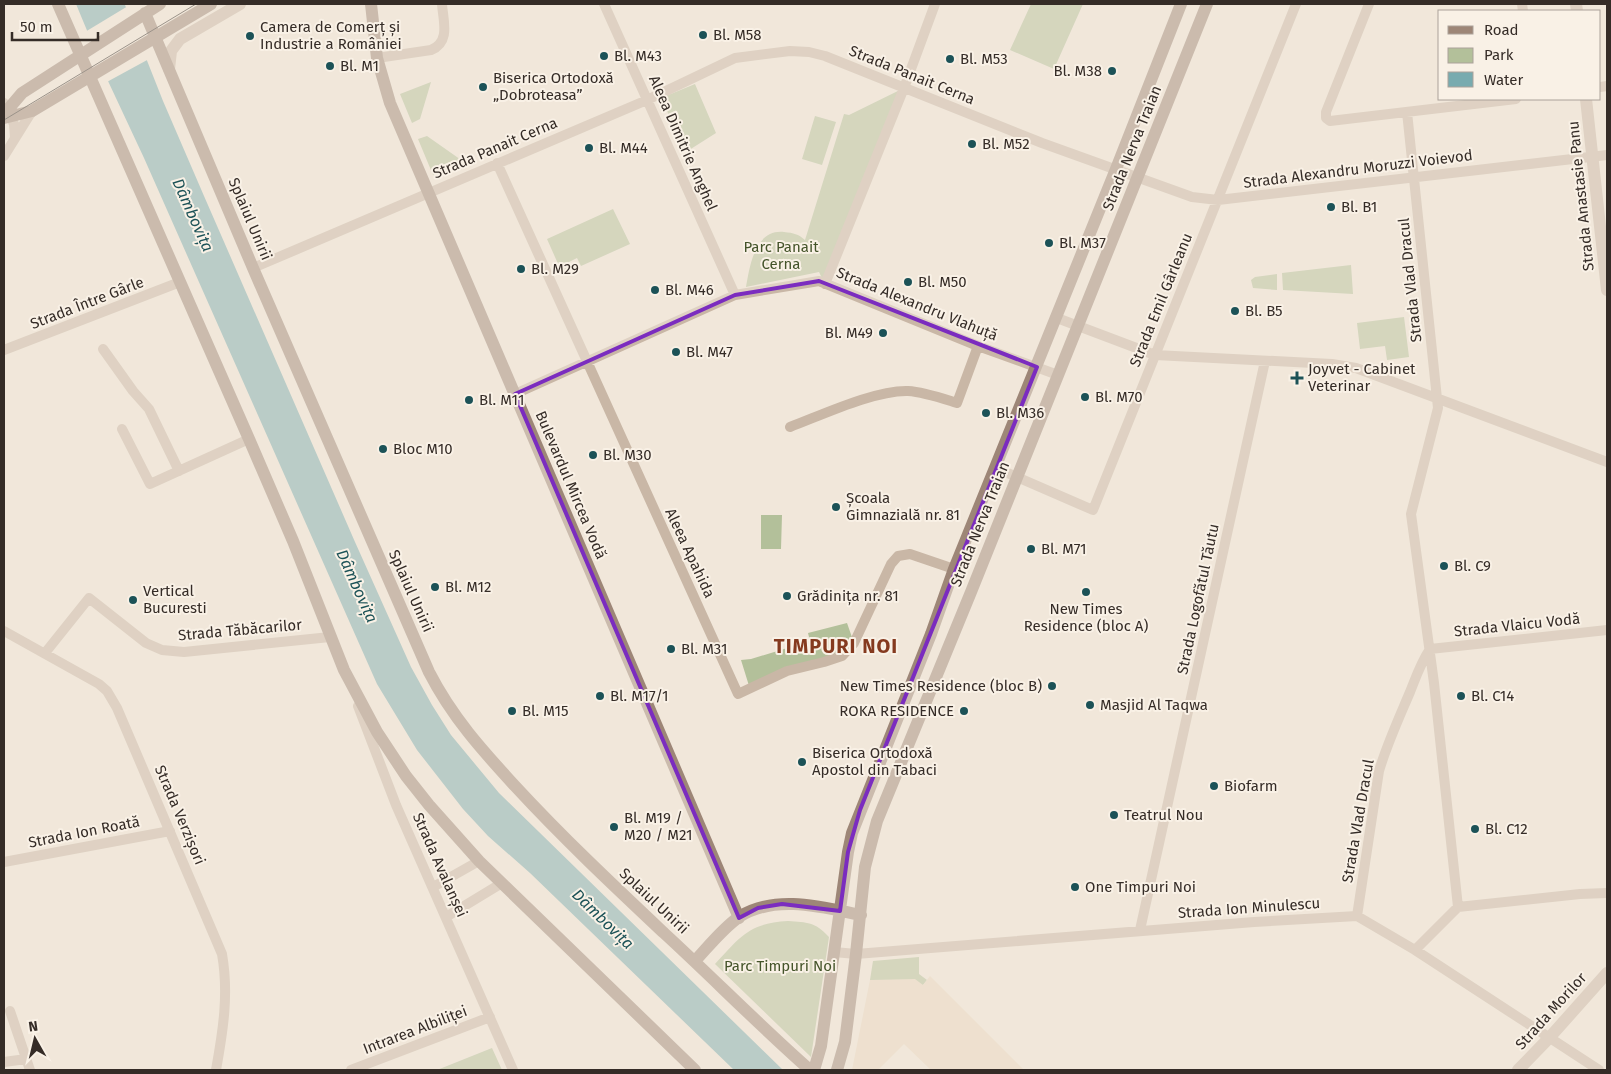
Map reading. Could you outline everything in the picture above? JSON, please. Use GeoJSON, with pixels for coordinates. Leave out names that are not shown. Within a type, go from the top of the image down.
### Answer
{"type":"FeatureCollection","features":[{"type":"Feature","properties":{"kind":"main road"},"geometry":{"type":"LineString","coordinates":[[58,4],[95,74],[180,282],[293,541],[330,637],[363,708],[390,753],[429,805],[479,861],[695,1070]]}},
{"type":"Feature","properties":{"kind":"main road"},"geometry":{"type":"LineString","coordinates":[[6,112],[22,93],[143,12],[160,4]]}},
{"type":"Feature","properties":{"kind":"main road"},"geometry":{"type":"LineString","coordinates":[[6,112],[32,111],[211,4]]}},
{"type":"Feature","properties":{"kind":"main road","name":"Bulevardul Mircea Vodă"},"geometry":{"type":"LineString","coordinates":[[371,4],[377,58],[386,90],[739,918]]}},
{"type":"Feature","properties":{"kind":"main road","name":"Strada Nerva Traian"},"geometry":{"type":"LineString","coordinates":[[812,1070],[821,1046],[852,833],[931,634],[954,569],[1181,4]]}},
{"type":"Feature","properties":{"kind":"main road","name":"Strada Nerva Traian"},"geometry":{"type":"LineString","coordinates":[[837,1070],[845,1042],[865,867],[877,820],[971,592],[1207,4]]}},
{"type":"Feature","properties":{"kind":"main road","name":"Splaiul Unirii"},"geometry":{"type":"LineString","coordinates":[[143,12],[156,38],[253,268],[429,672],[453,714],[486,754],[547,820],[618,890],[812,1070]]}},
{"type":"Feature","properties":{"kind":"main road"},"geometry":{"type":"LineString","coordinates":[[695,961],[728,926],[758,908],[782,904],[798,904],[861,915]]}},
{"type":"Feature","properties":{"kind":"street"},"geometry":{"type":"LineString","coordinates":[[169,69],[171,51],[180,39],[240,4]]}},
{"type":"Feature","properties":{"kind":"street"},"geometry":{"type":"LineString","coordinates":[[377,58],[432,50],[440,46],[444,37],[442,4]]}},
{"type":"Feature","properties":{"kind":"street","name":"Aleea Dimitrie Anghel"},"geometry":{"type":"LineString","coordinates":[[604,4],[735,295]]}},
{"type":"Feature","properties":{"kind":"street"},"geometry":{"type":"LineString","coordinates":[[825,284],[936,4]]}},
{"type":"Feature","properties":{"kind":"street","name":"Strada Emil Gârleanu"},"geometry":{"type":"LineString","coordinates":[[996,468],[1093,510],[1296,4]]}},
{"type":"Feature","properties":{"kind":"street"},"geometry":{"type":"LineString","coordinates":[[1370,4],[1326,112],[1326,118],[1330,121],[1508,100]]}},
{"type":"Feature","properties":{"kind":"street"},"geometry":{"type":"LineString","coordinates":[[156,38],[170,37],[180,39]]}},
{"type":"Feature","properties":{"kind":"street","name":"Strada Panait Cerna"},"geometry":{"type":"LineString","coordinates":[[253,268],[647,100],[736,58],[790,51],[826,56],[1042,143],[1116,169]]}},
{"type":"Feature","properties":{"kind":"street","name":"Strada Anastasie Panu"},"geometry":{"type":"LineString","coordinates":[[1586,100],[1607,282]]}},
{"type":"Feature","properties":{"kind":"street"},"geometry":{"type":"LineString","coordinates":[[4,156],[32,111]]}},
{"type":"Feature","properties":{"kind":"street"},"geometry":{"type":"LineString","coordinates":[[6,112],[14,124],[15,138]]}},
{"type":"Feature","properties":{"kind":"street","name":"Strada Vlad Dracul"},"geometry":{"type":"LineString","coordinates":[[1407,112],[1438,399],[1437,413],[1411,514],[1430,649],[1458,907]]}},
{"type":"Feature","properties":{"kind":"street","name":"Strada Alexandru Moruzzi Voievod"},"geometry":{"type":"LineString","coordinates":[[1116,169],[1192,197],[1218,200],[1607,155]]}},
{"type":"Feature","properties":{"kind":"street","name":"Aleea Apahida"},"geometry":{"type":"LineString","coordinates":[[497,163],[738,694],[787,672],[834,659],[848,651],[854,643],[891,564],[898,556],[910,554],[954,569]]}},
{"type":"Feature","properties":{"kind":"street","name":"Strada Alexandru Vlahuță"},"geometry":{"type":"LineString","coordinates":[[515,394],[735,295],[819,281],[978,346],[1058,375]]}},
{"type":"Feature","properties":{"kind":"street","name":"Strada Între Gârle"},"geometry":{"type":"LineString","coordinates":[[4,350],[180,282]]}},
{"type":"Feature","properties":{"kind":"street"},"geometry":{"type":"LineString","coordinates":[[1056,318],[1155,355],[1332,364],[1356,368],[1607,462]]}},
{"type":"Feature","properties":{"kind":"street"},"geometry":{"type":"LineString","coordinates":[[790,427],[876,395],[896,391],[916,392],[957,403],[978,346]]}},
{"type":"Feature","properties":{"kind":"street"},"geometry":{"type":"LineString","coordinates":[[103,349],[133,391],[149,409],[179,471]]}},
{"type":"Feature","properties":{"kind":"street","name":"Strada Logofătul Tăutu"},"geometry":{"type":"LineString","coordinates":[[1140,930],[1265,361]]}},
{"type":"Feature","properties":{"kind":"street"},"geometry":{"type":"LineString","coordinates":[[122,429],[150,484],[249,439]]}},
{"type":"Feature","properties":{"kind":"street","name":"Strada Tăbăcarilor"},"geometry":{"type":"LineString","coordinates":[[45,653],[89,598],[146,643],[162,650],[184,652],[330,637]]}},
{"type":"Feature","properties":{"kind":"street","name":"Strada Vlaicu Vodă"},"geometry":{"type":"LineString","coordinates":[[1430,649],[1607,630]]}},
{"type":"Feature","properties":{"kind":"street","name":"Strada Verzișori"},"geometry":{"type":"LineString","coordinates":[[4,631],[98,684],[112,698],[222,954],[225,970],[226,1010],[216,1070]]}},
{"type":"Feature","properties":{"kind":"street","name":"Strada Vlad Dracul"},"geometry":{"type":"LineString","coordinates":[[1357,916],[1379,771],[1423,660],[1430,649]]}},
{"type":"Feature","properties":{"kind":"street","name":"Strada Avalanșei"},"geometry":{"type":"LineString","coordinates":[[344,670],[396,805],[513,1070]]}},
{"type":"Feature","properties":{"kind":"street","name":"Strada Ion Roată"},"geometry":{"type":"LineString","coordinates":[[4,862],[170,831]]}},
{"type":"Feature","properties":{"kind":"street"},"geometry":{"type":"LineString","coordinates":[[433,887],[479,861]]}},
{"type":"Feature","properties":{"kind":"street"},"geometry":{"type":"LineString","coordinates":[[446,917],[502,883]]}},
{"type":"Feature","properties":{"kind":"street"},"geometry":{"type":"LineString","coordinates":[[1415,950],[1458,907],[1580,894],[1607,893]]}},
{"type":"Feature","properties":{"kind":"street"},"geometry":{"type":"LineString","coordinates":[[1357,916],[1415,950],[1599,1070]]}},
{"type":"Feature","properties":{"kind":"street","name":"Strada Ion Minulescu"},"geometry":{"type":"LineString","coordinates":[[834,952],[856,954],[1140,930],[1357,916]]}},
{"type":"Feature","properties":{"kind":"street","name":"Strada Morilor"},"geometry":{"type":"LineString","coordinates":[[1518,1070],[1607,973]]}},
{"type":"Feature","properties":{"kind":"street"},"geometry":{"type":"LineString","coordinates":[[10,1011],[30,1070]]}},
{"type":"Feature","properties":{"kind":"street","name":"Intrarea Albiliței"},"geometry":{"type":"LineString","coordinates":[[351,1070],[490,1017]]}},
{"type":"Feature","properties":{"kind":"street"},"geometry":{"type":"LineString","coordinates":[[4,1062],[26,1059]]}},
{"type":"Feature","properties":{"kind":"highlighted area"},"geometry":{"type":"Polygon","coordinates":[[[819,281],[1037,367],[860,810],[848,852],[840,911],[782,904],[758,908],[739,918],[515,394],[735,295],[819,281]]]}},
{"type":"Feature","properties":{"kind":"green space"},"geometry":{"type":"Polygon","coordinates":[[[1031,4],[1083,4],[1054,69],[1010,50],[1031,4]]]}},
{"type":"Feature","properties":{"kind":"green space"},"geometry":{"type":"Polygon","coordinates":[[[431,82],[420,119],[412,123],[400,94],[431,82]]]}},
{"type":"Feature","properties":{"kind":"green space"},"geometry":{"type":"Polygon","coordinates":[[[695,84],[716,133],[686,152],[661,98],[695,84]]]}},
{"type":"Feature","properties":{"kind":"green space","name":"Parc Panait Cerna"},"geometry":{"type":"Polygon","coordinates":[[[904,88],[825,284],[819,272],[746,287],[752,259],[760,242],[766,236],[784,232],[796,234],[805,240],[844,114],[849,115],[904,88]]]}},
{"type":"Feature","properties":{"kind":"green space"},"geometry":{"type":"Polygon","coordinates":[[[815,116],[836,122],[822,165],[802,159],[815,116]]]}},
{"type":"Feature","properties":{"kind":"green space"},"geometry":{"type":"Polygon","coordinates":[[[427,136],[464,162],[433,175],[418,139],[427,136]]]}},
{"type":"Feature","properties":{"kind":"green space"},"geometry":{"type":"Polygon","coordinates":[[[613,209],[630,244],[581,266],[577,258],[567,263],[571,272],[563,275],[547,239],[613,209]]]}},
{"type":"Feature","properties":{"kind":"green space"},"geometry":{"type":"Polygon","coordinates":[[[1351,265],[1353,294],[1283,290],[1282,273],[1351,265]]]}},
{"type":"Feature","properties":{"kind":"green space"},"geometry":{"type":"Polygon","coordinates":[[[1277,274],[1277,290],[1253,288],[1251,280],[1255,277],[1277,274]]]}},
{"type":"Feature","properties":{"kind":"green space"},"geometry":{"type":"Polygon","coordinates":[[[1404,317],[1409,357],[1387,360],[1385,346],[1360,349],[1357,323],[1404,317]]]}},
{"type":"Feature","properties":{"kind":"green space"},"geometry":{"type":"Polygon","coordinates":[[[761,515],[782,515],[781,549],[761,549],[761,515]]]}},
{"type":"Feature","properties":{"kind":"green space"},"geometry":{"type":"Polygon","coordinates":[[[847,623],[854,643],[848,651],[750,689],[741,660],[751,659],[810,641],[808,633],[847,623]]]}},
{"type":"Feature","properties":{"kind":"green space","name":"Parc Timpuri Noi"},"geometry":{"type":"Polygon","coordinates":[[[788,921],[815,925],[829,937],[811,1057],[715,964],[731,946],[754,928],[775,922],[788,921]]]}},
{"type":"Feature","properties":{"kind":"green space"},"geometry":{"type":"Polygon","coordinates":[[[919,957],[919,974],[927,980],[923,985],[870,980],[873,961],[919,957]]]}},
{"type":"Feature","properties":{"kind":"green space"},"geometry":{"type":"Polygon","coordinates":[[[492,1048],[502,1070],[437,1070],[492,1048]]]}},
{"type":"Feature","properties":{"kind":"shaded area"},"geometry":{"type":"Polygon","coordinates":[[[930,976],[1024,1070],[931,1070],[904,1044],[878,1070],[852,1070],[870,980],[915,979],[923,985],[930,976]]]}},
{"type":"Feature","properties":{"kind":"water","name":"Dâmbovița"},"geometry":{"type":"Polygon","coordinates":[[[76,4],[125,5],[163,101],[355,542],[411,667],[451,735],[499,793],[783,1070],[734,1070],[530,873],[488,836],[463,809],[417,750],[377,684],[144,158],[108,81],[76,4]]]}},
{"type":"Feature","properties":{"kind":"pier"},"geometry":{"type":"Polygon","coordinates":[[[128,6],[149,59],[105,83],[85,32],[128,6]]]}},
{"type":"Feature","properties":{"kind":"tram line"},"geometry":{"type":"LineString","coordinates":[[4,120],[196,4]]}},
{"type":"Feature","properties":{"kind":"place","name":"Bl. M58"},"geometry":{"type":"Point","coordinates":[703,35]}},
{"type":"Feature","properties":{"kind":"place","name":"Camera de Comerț și Industrie a României"},"geometry":{"type":"Point","coordinates":[250,36]}},
{"type":"Feature","properties":{"kind":"place","name":"Bl. M43"},"geometry":{"type":"Point","coordinates":[604,56]}},
{"type":"Feature","properties":{"kind":"place","name":"Bl. M53"},"geometry":{"type":"Point","coordinates":[950,59]}},
{"type":"Feature","properties":{"kind":"place","name":"Bl. M1"},"geometry":{"type":"Point","coordinates":[330,66]}},
{"type":"Feature","properties":{"kind":"place","name":"Bl. M38"},"geometry":{"type":"Point","coordinates":[1112,71]}},
{"type":"Feature","properties":{"kind":"place","name":"Biserica Ortodoxă „Dobroteasa”"},"geometry":{"type":"Point","coordinates":[483,87]}},
{"type":"Feature","properties":{"kind":"place","name":"Bl. M52"},"geometry":{"type":"Point","coordinates":[972,144]}},
{"type":"Feature","properties":{"kind":"place","name":"Bl. M44"},"geometry":{"type":"Point","coordinates":[589,148]}},
{"type":"Feature","properties":{"kind":"place","name":"Bl. B1"},"geometry":{"type":"Point","coordinates":[1331,207]}},
{"type":"Feature","properties":{"kind":"place","name":"Bl. M37"},"geometry":{"type":"Point","coordinates":[1049,243]}},
{"type":"Feature","properties":{"kind":"place","name":"Bl. M29"},"geometry":{"type":"Point","coordinates":[521,269]}},
{"type":"Feature","properties":{"kind":"place","name":"Bl. M50"},"geometry":{"type":"Point","coordinates":[908,282]}},
{"type":"Feature","properties":{"kind":"place","name":"Bl. M46"},"geometry":{"type":"Point","coordinates":[655,290]}},
{"type":"Feature","properties":{"kind":"place","name":"Bl. B5"},"geometry":{"type":"Point","coordinates":[1235,311]}},
{"type":"Feature","properties":{"kind":"place","name":"Bl. M49"},"geometry":{"type":"Point","coordinates":[883,333]}},
{"type":"Feature","properties":{"kind":"place","name":"Bl. M47"},"geometry":{"type":"Point","coordinates":[676,352]}},
{"type":"Feature","properties":{"kind":"place","name":"Joyvet - Cabinet Veterinar"},"geometry":{"type":"Point","coordinates":[1297,378]}},
{"type":"Feature","properties":{"kind":"place","name":"Bl. M70"},"geometry":{"type":"Point","coordinates":[1085,397]}},
{"type":"Feature","properties":{"kind":"place","name":"Bl. M11"},"geometry":{"type":"Point","coordinates":[469,400]}},
{"type":"Feature","properties":{"kind":"place","name":"Bl. M36"},"geometry":{"type":"Point","coordinates":[986,413]}},
{"type":"Feature","properties":{"kind":"place","name":"Bloc M10"},"geometry":{"type":"Point","coordinates":[383,449]}},
{"type":"Feature","properties":{"kind":"place","name":"Bl. M30"},"geometry":{"type":"Point","coordinates":[593,455]}},
{"type":"Feature","properties":{"kind":"place","name":"Școala Gimnazială nr. 81"},"geometry":{"type":"Point","coordinates":[836,507]}},
{"type":"Feature","properties":{"kind":"place","name":"Bl. M71"},"geometry":{"type":"Point","coordinates":[1031,549]}},
{"type":"Feature","properties":{"kind":"place","name":"Bl. C9"},"geometry":{"type":"Point","coordinates":[1444,566]}},
{"type":"Feature","properties":{"kind":"place","name":"Bl. M12"},"geometry":{"type":"Point","coordinates":[435,587]}},
{"type":"Feature","properties":{"kind":"place","name":"New Times Residence (bloc A)"},"geometry":{"type":"Point","coordinates":[1086,592]}},
{"type":"Feature","properties":{"kind":"place","name":"Grădinița nr. 81"},"geometry":{"type":"Point","coordinates":[787,596]}},
{"type":"Feature","properties":{"kind":"place","name":"Vertical Bucuresti"},"geometry":{"type":"Point","coordinates":[133,600]}},
{"type":"Feature","properties":{"kind":"place","name":"Bl. M31"},"geometry":{"type":"Point","coordinates":[671,649]}},
{"type":"Feature","properties":{"kind":"place","name":"New Times Residence (bloc B)"},"geometry":{"type":"Point","coordinates":[1052,686]}},
{"type":"Feature","properties":{"kind":"place","name":"Bl. M17/1"},"geometry":{"type":"Point","coordinates":[600,696]}},
{"type":"Feature","properties":{"kind":"place","name":"Bl. C14"},"geometry":{"type":"Point","coordinates":[1461,696]}},
{"type":"Feature","properties":{"kind":"place","name":"Masjid Al Taqwa"},"geometry":{"type":"Point","coordinates":[1090,705]}},
{"type":"Feature","properties":{"kind":"place","name":"Bl. M15"},"geometry":{"type":"Point","coordinates":[512,711]}},
{"type":"Feature","properties":{"kind":"place","name":"ROKA RESIDENCE"},"geometry":{"type":"Point","coordinates":[964,711]}},
{"type":"Feature","properties":{"kind":"place","name":"Biserica Ortodoxă Apostol din Tabaci"},"geometry":{"type":"Point","coordinates":[802,762]}},
{"type":"Feature","properties":{"kind":"place","name":"Biofarm"},"geometry":{"type":"Point","coordinates":[1214,786]}},
{"type":"Feature","properties":{"kind":"place","name":"Teatrul Nou"},"geometry":{"type":"Point","coordinates":[1114,815]}},
{"type":"Feature","properties":{"kind":"place","name":"Bl. M19 / M20 / M21"},"geometry":{"type":"Point","coordinates":[614,827]}},
{"type":"Feature","properties":{"kind":"place","name":"Bl. C12"},"geometry":{"type":"Point","coordinates":[1475,829]}},
{"type":"Feature","properties":{"kind":"place","name":"One Timpuri Noi"},"geometry":{"type":"Point","coordinates":[1075,887]}},
{"type":"Feature","properties":{"kind":"district","name":"TIMPURI NOI"},"geometry":{"type":"Point","coordinates":[836,646]}}]}
